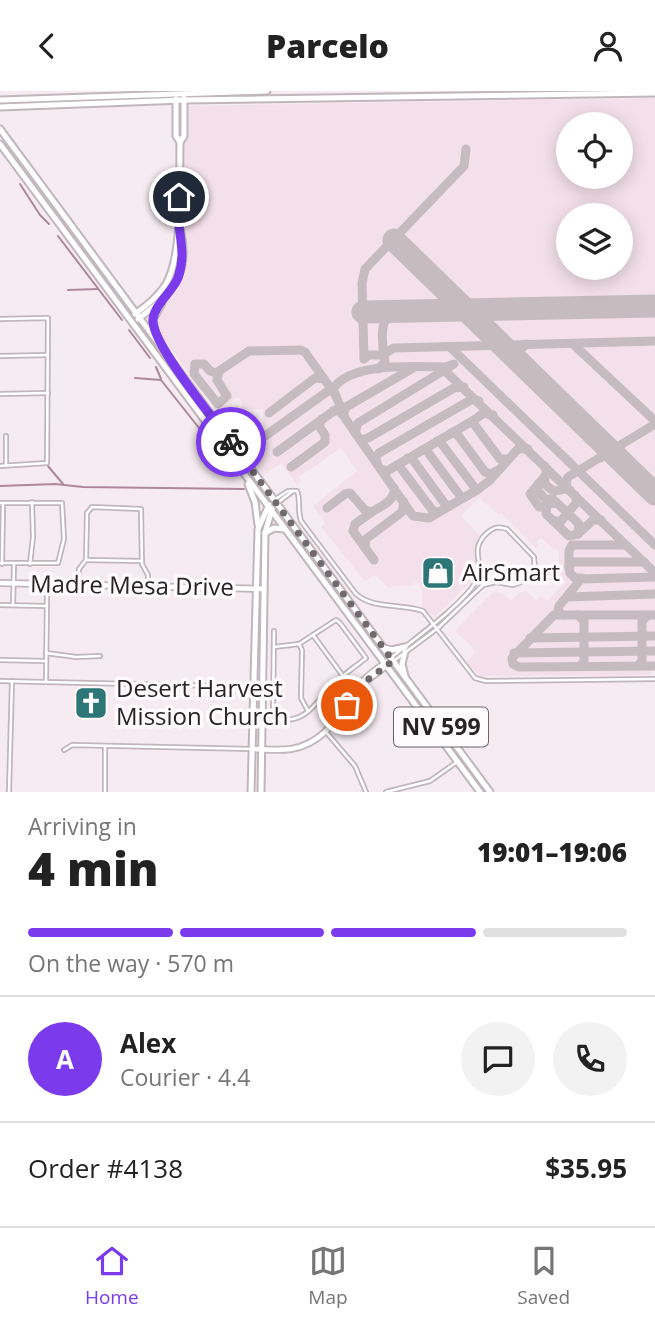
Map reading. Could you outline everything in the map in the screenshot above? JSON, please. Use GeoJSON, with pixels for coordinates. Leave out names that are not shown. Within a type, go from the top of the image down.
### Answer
{"type":"FeatureCollection","features":[{"type":"Feature","properties":{"kind":"main road"},"geometry":{"type":"LineString","coordinates":[[0,105],[175,92],[267,91]]}},
{"type":"Feature","properties":{"kind":"main road"},"geometry":{"type":"LineString","coordinates":[[137,316],[159,295],[170,277],[179,225],[180,142],[176,136],[175,92]]}},
{"type":"Feature","properties":{"kind":"main road"},"geometry":{"type":"LineString","coordinates":[[180,142],[184,137],[184,92]]}},
{"type":"Feature","properties":{"kind":"main road"},"geometry":{"type":"LineString","coordinates":[[0,105],[405,94],[655,93]]}},
{"type":"Feature","properties":{"kind":"main road","name":"NV 599"},"geometry":{"type":"LineString","coordinates":[[0,129],[490,792]]}},
{"type":"Feature","properties":{"kind":"main road","name":"NV 599"},"geometry":{"type":"LineString","coordinates":[[0,144],[480,792]]}},
{"type":"Feature","properties":{"kind":"main road"},"geometry":{"type":"LineString","coordinates":[[60,226],[67,221]]}},
{"type":"Feature","properties":{"kind":"main road"},"geometry":{"type":"LineString","coordinates":[[162,348],[153,320],[155,312],[176,281],[182,260],[183,242],[179,225]]}},
{"type":"Feature","properties":{"kind":"main road"},"geometry":{"type":"LineString","coordinates":[[131,320],[166,298]]}},
{"type":"Feature","properties":{"kind":"main road"},"geometry":{"type":"LineString","coordinates":[[126,301],[134,305],[150,303]]}},
{"type":"Feature","properties":{"kind":"main road"},"geometry":{"type":"LineString","coordinates":[[180,387],[186,388],[202,403]]}},
{"type":"Feature","properties":{"kind":"main road"},"geometry":{"type":"LineString","coordinates":[[244,475],[255,502],[258,529],[263,674],[261,792]]}},
{"type":"Feature","properties":{"kind":"main road"},"geometry":{"type":"LineString","coordinates":[[258,529],[275,502]]}},
{"type":"Feature","properties":{"kind":"main road"},"geometry":{"type":"LineString","coordinates":[[251,792],[254,647],[269,508]]}},
{"type":"Feature","properties":{"kind":"main road"},"geometry":{"type":"LineString","coordinates":[[265,533],[274,528],[281,527],[285,530]]}},
{"type":"Feature","properties":{"kind":"main road"},"geometry":{"type":"LineString","coordinates":[[254,647],[260,648],[263,674]]}},
{"type":"Feature","properties":{"kind":"main road"},"geometry":{"type":"LineString","coordinates":[[384,648],[405,650],[402,664],[406,679]]}},
{"type":"Feature","properties":{"kind":"main road"},"geometry":{"type":"LineString","coordinates":[[457,762],[470,773],[477,774]]}},
{"type":"Feature","properties":{"kind":"street"},"geometry":{"type":"LineString","coordinates":[[0,319],[48,318],[47,463],[0,466]]}},
{"type":"Feature","properties":{"kind":"street"},"geometry":{"type":"LineString","coordinates":[[0,356],[48,355]]}},
{"type":"Feature","properties":{"kind":"street"},"geometry":{"type":"LineString","coordinates":[[0,394],[48,393]]}},
{"type":"Feature","properties":{"kind":"street"},"geometry":{"type":"LineString","coordinates":[[6,436],[6,465]]}},
{"type":"Feature","properties":{"kind":"street"},"geometry":{"type":"LineString","coordinates":[[275,502],[288,491],[297,491],[301,521],[356,594],[372,602],[423,611],[470,672],[482,680],[655,680]]}},
{"type":"Feature","properties":{"kind":"street"},"geometry":{"type":"LineString","coordinates":[[30,564],[33,537],[32,502]]}},
{"type":"Feature","properties":{"kind":"street"},"geometry":{"type":"LineString","coordinates":[[32,502],[62,503],[64,539],[58,563],[1,563],[1,503],[32,502]]}},
{"type":"Feature","properties":{"kind":"street"},"geometry":{"type":"LineString","coordinates":[[77,585],[79,569],[86,560],[89,509],[115,507],[141,509],[142,561],[148,575],[148,586]]}},
{"type":"Feature","properties":{"kind":"street"},"geometry":{"type":"LineString","coordinates":[[64,750],[72,745],[290,749],[304,745],[335,724],[362,684],[438,628],[483,585],[496,582],[513,585],[526,580],[535,569],[534,557],[507,529],[492,529],[478,543],[480,570],[477,582],[405,650]]}},
{"type":"Feature","properties":{"kind":"street"},"geometry":{"type":"LineString","coordinates":[[86,560],[142,561]]}},
{"type":"Feature","properties":{"kind":"street"},"geometry":{"type":"LineString","coordinates":[[13,605],[14,564]]}},
{"type":"Feature","properties":{"kind":"street","name":"Madre Mesa Drive"},"geometry":{"type":"LineString","coordinates":[[0,583],[260,589]]}},
{"type":"Feature","properties":{"kind":"street"},"geometry":{"type":"LineString","coordinates":[[46,682],[47,592]]}},
{"type":"Feature","properties":{"kind":"street"},"geometry":{"type":"LineString","coordinates":[[0,605],[47,606]]}},
{"type":"Feature","properties":{"kind":"street"},"geometry":{"type":"LineString","coordinates":[[274,631],[273,717],[288,719],[308,712],[330,688],[366,659],[336,620],[299,644],[274,647]]}},
{"type":"Feature","properties":{"kind":"street"},"geometry":{"type":"LineString","coordinates":[[313,635],[343,677]]}},
{"type":"Feature","properties":{"kind":"street"},"geometry":{"type":"LineString","coordinates":[[299,644],[302,650],[301,698],[308,712]]}},
{"type":"Feature","properties":{"kind":"street"},"geometry":{"type":"LineString","coordinates":[[46,653],[76,657],[100,656]]}},
{"type":"Feature","properties":{"kind":"street"},"geometry":{"type":"LineString","coordinates":[[0,660],[46,661]]}},
{"type":"Feature","properties":{"kind":"street"},"geometry":{"type":"LineString","coordinates":[[0,681],[263,687]]}},
{"type":"Feature","properties":{"kind":"street"},"geometry":{"type":"LineString","coordinates":[[9,792],[12,681]]}},
{"type":"Feature","properties":{"kind":"street"},"geometry":{"type":"LineString","coordinates":[[330,688],[349,703]]}},
{"type":"Feature","properties":{"kind":"street"},"geometry":{"type":"LineString","coordinates":[[327,693],[349,703]]}},
{"type":"Feature","properties":{"kind":"street"},"geometry":{"type":"LineString","coordinates":[[326,732],[355,766],[366,792]]}},
{"type":"Feature","properties":{"kind":"street"},"geometry":{"type":"LineString","coordinates":[[105,745],[105,792]]}},
{"type":"Feature","properties":{"kind":"street"},"geometry":{"type":"LineString","coordinates":[[386,792],[430,781],[457,762]]}},
{"type":"Feature","properties":{"kind":"shaded area"},"geometry":{"type":"Polygon","coordinates":[[[655,98],[655,670],[651,670],[651,675],[481,676],[466,662],[475,653],[474,649],[455,631],[494,591],[502,593],[511,601],[519,593],[526,591],[536,600],[541,596],[547,601],[566,582],[553,569],[559,563],[559,550],[553,549],[541,538],[536,542],[536,548],[501,513],[499,515],[479,498],[461,516],[480,536],[474,548],[476,576],[435,617],[422,607],[422,589],[417,582],[390,589],[375,575],[365,581],[321,527],[325,523],[313,506],[357,471],[341,448],[299,477],[301,481],[297,485],[281,463],[263,475],[234,436],[244,428],[263,428],[263,409],[242,409],[242,402],[238,397],[217,411],[160,334],[156,319],[179,283],[187,257],[181,106],[655,98]]]}},
{"type":"Feature","properties":{"kind":"waterway"},"geometry":{"type":"LineString","coordinates":[[20,184],[49,224]]}},
{"type":"Feature","properties":{"kind":"waterway"},"geometry":{"type":"LineString","coordinates":[[58,236],[122,320]]}},
{"type":"Feature","properties":{"kind":"waterway"},"geometry":{"type":"LineString","coordinates":[[68,290],[98,289]]}},
{"type":"Feature","properties":{"kind":"waterway"},"geometry":{"type":"LineString","coordinates":[[129,330],[150,358]]}},
{"type":"Feature","properties":{"kind":"waterway"},"geometry":{"type":"LineString","coordinates":[[156,367],[161,379]]}},
{"type":"Feature","properties":{"kind":"waterway"},"geometry":{"type":"LineString","coordinates":[[135,378],[161,380],[232,475]]}},
{"type":"Feature","properties":{"kind":"waterway"},"geometry":{"type":"LineString","coordinates":[[48,466],[63,484]]}},
{"type":"Feature","properties":{"kind":"waterway"},"geometry":{"type":"LineString","coordinates":[[0,486],[55,484],[83,487],[244,489]]}},
{"type":"Feature","properties":{"kind":"taxiway"},"geometry":{"type":"LineString","coordinates":[[364,359],[362,283],[365,269],[464,166],[466,149]]}},
{"type":"Feature","properties":{"kind":"taxiway"},"geometry":{"type":"LineString","coordinates":[[378,369],[385,362],[383,325],[390,315],[397,312]]}},
{"type":"Feature","properties":{"kind":"taxiway"},"geometry":{"type":"LineString","coordinates":[[364,359],[368,355],[382,355],[394,348],[655,341]]}},
{"type":"Feature","properties":{"kind":"taxiway"},"geometry":{"type":"LineString","coordinates":[[520,363],[519,351],[526,344]]}},
{"type":"Feature","properties":{"kind":"taxiway"},"geometry":{"type":"LineString","coordinates":[[573,344],[655,421]]}},
{"type":"Feature","properties":{"kind":"taxiway"},"geometry":{"type":"LineString","coordinates":[[450,347],[655,545]]}},
{"type":"Feature","properties":{"kind":"taxiway"},"geometry":{"type":"LineString","coordinates":[[219,372],[217,380],[227,396],[218,404],[194,374],[195,364],[204,364],[216,373],[249,351],[301,350],[334,393]]}},
{"type":"Feature","properties":{"kind":"taxiway"},"geometry":{"type":"LineString","coordinates":[[454,364],[446,367],[385,367],[369,370],[342,380],[333,389],[345,418],[413,516],[429,518],[489,481],[518,449],[528,449]]}},
{"type":"Feature","properties":{"kind":"taxiway"},"geometry":{"type":"LineString","coordinates":[[355,433],[358,423],[451,366]]}},
{"type":"Feature","properties":{"kind":"taxiway"},"geometry":{"type":"LineString","coordinates":[[441,367],[655,573]]}},
{"type":"Feature","properties":{"kind":"taxiway"},"geometry":{"type":"LineString","coordinates":[[333,411],[339,411],[343,415],[346,407],[413,368]]}},
{"type":"Feature","properties":{"kind":"taxiway"},"geometry":{"type":"LineString","coordinates":[[269,413],[315,378],[324,379]]}},
{"type":"Feature","properties":{"kind":"taxiway"},"geometry":{"type":"LineString","coordinates":[[265,436],[335,386]]}},
{"type":"Feature","properties":{"kind":"taxiway"},"geometry":{"type":"LineString","coordinates":[[360,440],[368,438],[454,388],[464,387]]}},
{"type":"Feature","properties":{"kind":"taxiway"},"geometry":{"type":"LineString","coordinates":[[377,463],[376,457],[379,453],[469,401],[479,401]]}},
{"type":"Feature","properties":{"kind":"taxiway"},"geometry":{"type":"LineString","coordinates":[[277,452],[335,410]]}},
{"type":"Feature","properties":{"kind":"taxiway"},"geometry":{"type":"LineString","coordinates":[[493,415],[484,413],[474,420],[474,424],[500,459],[508,459]]}},
{"type":"Feature","properties":{"kind":"taxiway"},"geometry":{"type":"LineString","coordinates":[[291,467],[325,442],[325,435],[319,426],[322,419]]}},
{"type":"Feature","properties":{"kind":"taxiway"},"geometry":{"type":"LineString","coordinates":[[381,469],[387,471],[474,420]]}},
{"type":"Feature","properties":{"kind":"taxiway"},"geometry":{"type":"LineString","coordinates":[[567,487],[568,477],[655,424]]}},
{"type":"Feature","properties":{"kind":"taxiway"},"geometry":{"type":"LineString","coordinates":[[451,433],[457,434],[485,472],[491,474],[496,471]]}},
{"type":"Feature","properties":{"kind":"taxiway"},"geometry":{"type":"LineString","coordinates":[[437,441],[475,488],[479,489]]}},
{"type":"Feature","properties":{"kind":"taxiway"},"geometry":{"type":"LineString","coordinates":[[600,458],[603,451],[601,441]]}},
{"type":"Feature","properties":{"kind":"taxiway"},"geometry":{"type":"LineString","coordinates":[[621,461],[618,451],[622,444]]}},
{"type":"Feature","properties":{"kind":"taxiway"},"geometry":{"type":"LineString","coordinates":[[422,450],[427,451],[461,497],[465,497]]}},
{"type":"Feature","properties":{"kind":"taxiway"},"geometry":{"type":"LineString","coordinates":[[408,458],[413,460],[445,504],[450,506]]}},
{"type":"Feature","properties":{"kind":"taxiway"},"geometry":{"type":"LineString","coordinates":[[396,466],[400,467],[433,511],[439,512]]}},
{"type":"Feature","properties":{"kind":"taxiway"},"geometry":{"type":"LineString","coordinates":[[545,466],[547,474],[530,494],[539,507],[545,507]]}},
{"type":"Feature","properties":{"kind":"taxiway"},"geometry":{"type":"LineString","coordinates":[[545,476],[545,484],[552,490],[570,490]]}},
{"type":"Feature","properties":{"kind":"taxiway"},"geometry":{"type":"LineString","coordinates":[[538,484],[538,491],[545,499],[553,499],[552,501]]}},
{"type":"Feature","properties":{"kind":"taxiway"},"geometry":{"type":"LineString","coordinates":[[327,508],[350,493],[365,510],[371,512],[390,500],[394,488]]}},
{"type":"Feature","properties":{"kind":"taxiway"},"geometry":{"type":"LineString","coordinates":[[553,521],[561,521],[577,502],[575,495]]}},
{"type":"Feature","properties":{"kind":"taxiway"},"geometry":{"type":"LineString","coordinates":[[365,548],[366,539],[402,512],[404,502]]}},
{"type":"Feature","properties":{"kind":"taxiway"},"geometry":{"type":"LineString","coordinates":[[556,502],[579,524],[578,534],[569,536],[546,514],[547,504],[556,502]]}},
{"type":"Feature","properties":{"kind":"taxiway"},"geometry":{"type":"LineString","coordinates":[[372,512],[355,524],[353,531],[374,560]]}},
{"type":"Feature","properties":{"kind":"taxiway"},"geometry":{"type":"LineString","coordinates":[[578,534],[593,520],[601,520]]}},
{"type":"Feature","properties":{"kind":"taxiway"},"geometry":{"type":"LineString","coordinates":[[569,568],[569,551],[572,545],[626,545]]}},
{"type":"Feature","properties":{"kind":"taxiway"},"geometry":{"type":"LineString","coordinates":[[582,578],[575,578],[570,573],[569,567],[573,562],[644,562]]}},
{"type":"Feature","properties":{"kind":"taxiway"},"geometry":{"type":"LineString","coordinates":[[563,615],[558,611],[559,606],[581,579],[655,577]]}},
{"type":"Feature","properties":{"kind":"taxiway"},"geometry":{"type":"LineString","coordinates":[[567,597],[655,594]]}},
{"type":"Feature","properties":{"kind":"taxiway"},"geometry":{"type":"LineString","coordinates":[[655,615],[554,615],[512,658],[513,664],[519,667],[655,666]]}},
{"type":"Feature","properties":{"kind":"taxiway"},"geometry":{"type":"LineString","coordinates":[[578,615],[584,621],[584,662],[580,666]]}},
{"type":"Feature","properties":{"kind":"taxiway"},"geometry":{"type":"LineString","coordinates":[[638,666],[642,661],[642,621],[648,615]]}},
{"type":"Feature","properties":{"kind":"taxiway"},"geometry":{"type":"LineString","coordinates":[[530,638],[655,636]]}},
{"type":"Feature","properties":{"kind":"taxiway"},"geometry":{"type":"LineString","coordinates":[[514,653],[655,651]]}},
{"type":"Feature","properties":{"kind":"runway"},"geometry":{"type":"LineString","coordinates":[[394,240],[655,494]]}},
{"type":"Feature","properties":{"kind":"runway"},"geometry":{"type":"LineString","coordinates":[[363,312],[655,306]]}},
{"type":"Feature","properties":{"kind":"way so far"},"geometry":{"type":"LineString","coordinates":[[231,442],[393,661],[362,684],[347,705]]}},
{"type":"Feature","properties":{"kind":"place","name":"AirSmart"},"geometry":{"type":"Point","coordinates":[438,573]}},
{"type":"Feature","properties":{"kind":"place","name":"Desert Harvest Mission Church"},"geometry":{"type":"Point","coordinates":[91,703]}},
{"type":"Feature","properties":{"kind":"route"},"geometry":{"type":"LineString","coordinates":[[179,197],[179,225],[183,242],[181,266],[174,286],[155,312],[153,327],[162,348],[231,442]]}}]}
